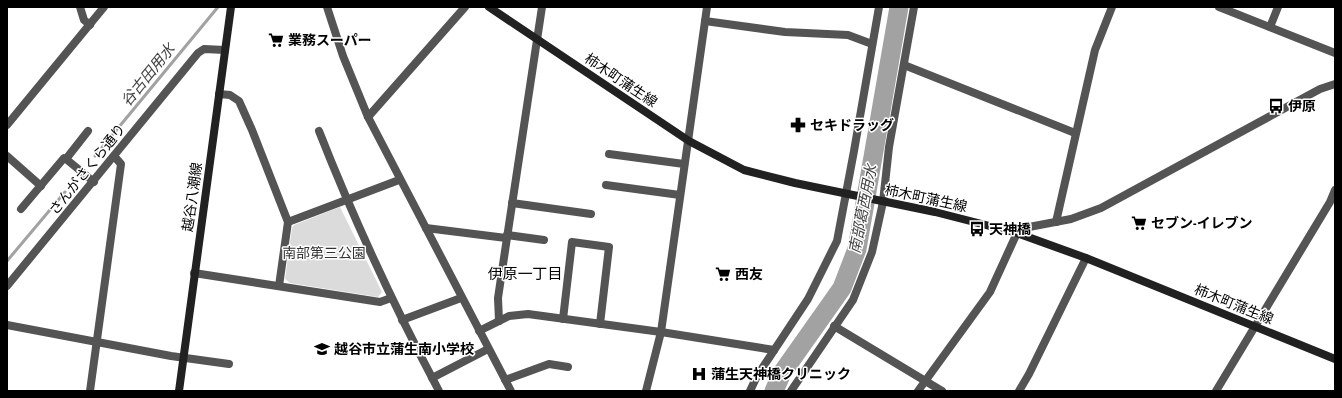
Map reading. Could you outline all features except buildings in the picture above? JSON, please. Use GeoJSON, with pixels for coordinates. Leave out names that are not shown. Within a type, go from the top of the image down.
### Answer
{"type":"FeatureCollection","features":[{"type":"Feature","properties":{"kind":"main road","name":"越谷八潮線"},"geometry":{"type":"LineString","coordinates":[[179,391],[231,7]]}},
{"type":"Feature","properties":{"kind":"main road","name":"柿木町蒲生線"},"geometry":{"type":"LineString","coordinates":[[489,7],[689,141],[744,170],[935,212],[1017,233],[1086,258],[1335,360]]}},
{"type":"Feature","properties":{"kind":"street"},"geometry":{"type":"LineString","coordinates":[[80,7],[84,20],[90,25]]}},
{"type":"Feature","properties":{"kind":"street"},"geometry":{"type":"LineString","coordinates":[[7,125],[104,7]]}},
{"type":"Feature","properties":{"kind":"street"},"geometry":{"type":"LineString","coordinates":[[327,7],[348,70],[368,117],[399,180],[426,228],[461,298],[511,391]]}},
{"type":"Feature","properties":{"kind":"street"},"geometry":{"type":"LineString","coordinates":[[368,117],[465,7]]}},
{"type":"Feature","properties":{"kind":"street"},"geometry":{"type":"LineString","coordinates":[[499,321],[498,298],[542,7]]}},
{"type":"Feature","properties":{"kind":"street"},"geometry":{"type":"LineString","coordinates":[[646,391],[661,332],[707,7]]}},
{"type":"Feature","properties":{"kind":"street"},"geometry":{"type":"LineString","coordinates":[[750,391],[757,376],[808,299],[828,261],[838,236],[848,194],[879,7]]}},
{"type":"Feature","properties":{"kind":"street"},"geometry":{"type":"LineString","coordinates":[[790,391],[857,292],[872,252],[914,7]]}},
{"type":"Feature","properties":{"kind":"street"},"geometry":{"type":"LineString","coordinates":[[1056,222],[1095,50],[1112,7]]}},
{"type":"Feature","properties":{"kind":"street"},"geometry":{"type":"LineString","coordinates":[[1219,7],[1335,53]]}},
{"type":"Feature","properties":{"kind":"street"},"geometry":{"type":"LineString","coordinates":[[1270,27],[1278,7]]}},
{"type":"Feature","properties":{"kind":"street"},"geometry":{"type":"LineString","coordinates":[[705,21],[785,32],[848,35],[872,44]]}},
{"type":"Feature","properties":{"kind":"street","name":"さんがさくら通り"},"geometry":{"type":"LineString","coordinates":[[7,286],[94,182],[198,53],[204,49],[225,50]]}},
{"type":"Feature","properties":{"kind":"street"},"geometry":{"type":"LineString","coordinates":[[904,65],[1076,133]]}},
{"type":"Feature","properties":{"kind":"street"},"geometry":{"type":"LineString","coordinates":[[918,391],[924,380],[990,292],[1017,233],[1028,228],[1071,219],[1101,208],[1320,89],[1335,84]]}},
{"type":"Feature","properties":{"kind":"street"},"geometry":{"type":"LineString","coordinates":[[219,94],[230,95],[238,101],[252,130],[288,222],[279,286]]}},
{"type":"Feature","properties":{"kind":"street"},"geometry":{"type":"LineString","coordinates":[[21,209],[64,158],[66,159],[88,131]]}},
{"type":"Feature","properties":{"kind":"street"},"geometry":{"type":"LineString","coordinates":[[318,131],[346,200],[391,298],[439,391]]}},
{"type":"Feature","properties":{"kind":"street"},"geometry":{"type":"LineString","coordinates":[[609,154],[684,164]]}},
{"type":"Feature","properties":{"kind":"street"},"geometry":{"type":"LineString","coordinates":[[7,156],[41,186]]}},
{"type":"Feature","properties":{"kind":"street"},"geometry":{"type":"LineString","coordinates":[[90,391],[121,164],[114,156]]}},
{"type":"Feature","properties":{"kind":"street"},"geometry":{"type":"LineString","coordinates":[[66,159],[94,182]]}},
{"type":"Feature","properties":{"kind":"street"},"geometry":{"type":"LineString","coordinates":[[288,222],[399,180]]}},
{"type":"Feature","properties":{"kind":"street"},"geometry":{"type":"LineString","coordinates":[[606,185],[680,195]]}},
{"type":"Feature","properties":{"kind":"street"},"geometry":{"type":"LineString","coordinates":[[1216,391],[1330,202],[1335,190]]}},
{"type":"Feature","properties":{"kind":"street"},"geometry":{"type":"LineString","coordinates":[[512,203],[592,214]]}},
{"type":"Feature","properties":{"kind":"street"},"geometry":{"type":"LineString","coordinates":[[426,228],[544,240]]}},
{"type":"Feature","properties":{"kind":"street"},"geometry":{"type":"LineString","coordinates":[[563,319],[572,242],[609,247],[600,324]]}},
{"type":"Feature","properties":{"kind":"street"},"geometry":{"type":"LineString","coordinates":[[1019,391],[1029,374],[1086,258]]}},
{"type":"Feature","properties":{"kind":"street"},"geometry":{"type":"LineString","coordinates":[[194,274],[380,302],[391,298]]}},
{"type":"Feature","properties":{"kind":"street"},"geometry":{"type":"LineString","coordinates":[[402,320],[461,298]]}},
{"type":"Feature","properties":{"kind":"street"},"geometry":{"type":"LineString","coordinates":[[479,330],[509,316],[528,314],[661,332],[774,350]]}},
{"type":"Feature","properties":{"kind":"street"},"geometry":{"type":"LineString","coordinates":[[7,325],[97,343],[183,358],[229,364]]}},
{"type":"Feature","properties":{"kind":"street"},"geometry":{"type":"LineString","coordinates":[[834,326],[942,391]]}},
{"type":"Feature","properties":{"kind":"street"},"geometry":{"type":"LineString","coordinates":[[432,378],[488,349]]}},
{"type":"Feature","properties":{"kind":"street"},"geometry":{"type":"LineString","coordinates":[[505,380],[549,364],[568,367]]}},
{"type":"Feature","properties":{"kind":"green space","name":"南部第三公園"},"geometry":{"type":"Polygon","coordinates":[[[340,207],[382,292],[378,297],[290,283],[285,279],[292,228],[294,225],[340,207]]]}},
{"type":"Feature","properties":{"kind":"waterway","name":"谷古田用水"},"geometry":{"type":"LineString","coordinates":[[95,156],[218,7]]}},
{"type":"Feature","properties":{"kind":"waterway","name":"南部葛西用水"},"geometry":{"type":"LineString","coordinates":[[774,391],[782,373],[842,288],[857,249],[899,7]]}},
{"type":"Feature","properties":{"kind":"waterway","name":"谷古田用水"},"geometry":{"type":"LineString","coordinates":[[7,261],[65,192]]}},
{"type":"Feature","properties":{"kind":"place","name":"業務スーパー"},"geometry":{"type":"Point","coordinates":[276,40]}},
{"type":"Feature","properties":{"kind":"place","name":"伊原"},"geometry":{"type":"Point","coordinates":[1276,106]}},
{"type":"Feature","properties":{"kind":"place","name":"セキドラッグ"},"geometry":{"type":"Point","coordinates":[798,125]}},
{"type":"Feature","properties":{"kind":"place","name":"セブン-イレブン"},"geometry":{"type":"Point","coordinates":[1139,223]}},
{"type":"Feature","properties":{"kind":"place","name":"天神橋"},"geometry":{"type":"Point","coordinates":[977,229]}},
{"type":"Feature","properties":{"kind":"place","name":"西友"},"geometry":{"type":"Point","coordinates":[723,274]}},
{"type":"Feature","properties":{"kind":"place","name":"越谷市立蒲生南小学校"},"geometry":{"type":"Point","coordinates":[322,349]}},
{"type":"Feature","properties":{"kind":"place","name":"蒲生天神橋クリニック"},"geometry":{"type":"Point","coordinates":[699,374]}},
{"type":"Feature","properties":{"kind":"district","name":"伊原一丁目"},"geometry":{"type":"Point","coordinates":[525,274]}}]}
